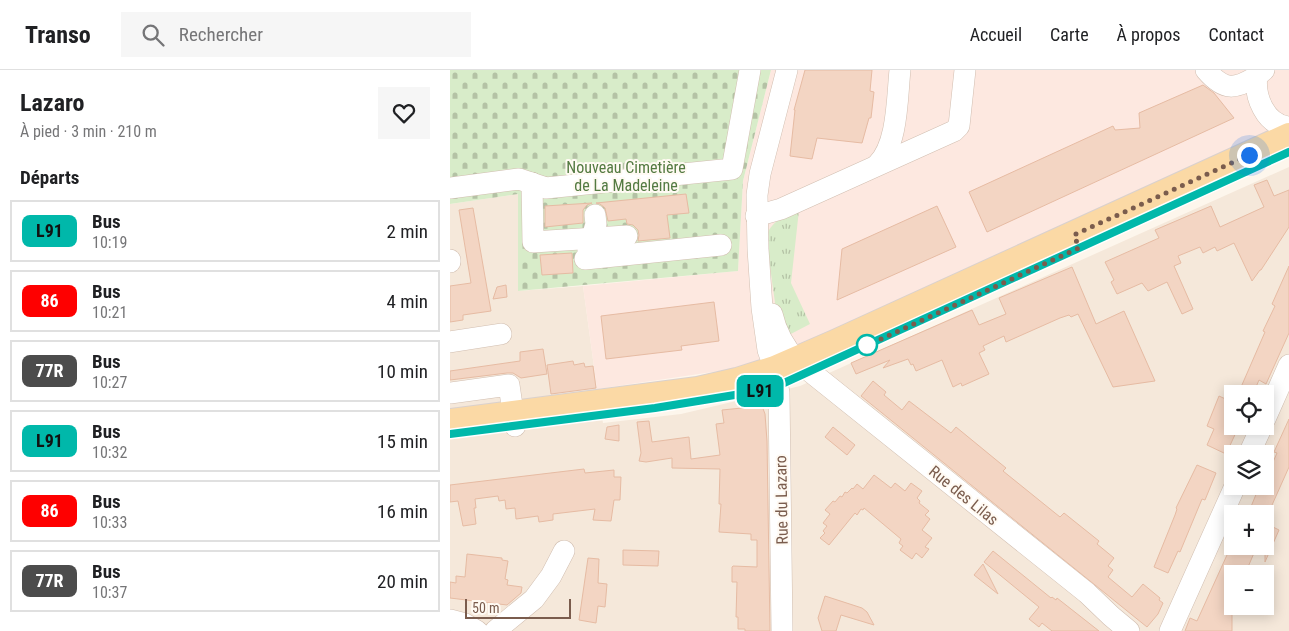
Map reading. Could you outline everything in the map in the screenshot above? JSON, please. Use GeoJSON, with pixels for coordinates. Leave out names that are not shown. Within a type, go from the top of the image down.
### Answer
{"type":"FeatureCollection","features":[{"type":"Feature","properties":{"kind":"main road"},"geometry":{"type":"LineString","coordinates":[[450,434],[514,420],[698,390],[790,372],[1076,241],[1289,136]]}},
{"type":"Feature","properties":{"kind":"main road"},"geometry":{"type":"LineString","coordinates":[[1076,241],[1289,152]]}},
{"type":"Feature","properties":{"kind":"main road"},"geometry":{"type":"LineString","coordinates":[[450,422],[514,420]]}},
{"type":"Feature","properties":{"kind":"street"},"geometry":{"type":"LineString","coordinates":[[450,188],[519,179],[546,188],[732,169],[750,70]]}},
{"type":"Feature","properties":{"kind":"street","name":"Rue du Lazaro"},"geometry":{"type":"LineString","coordinates":[[782,631],[790,372],[768,350],[762,308],[756,216],[758,184],[787,70]]}},
{"type":"Feature","properties":{"kind":"street"},"geometry":{"type":"LineString","coordinates":[[877,165],[889,149],[900,70]]}},
{"type":"Feature","properties":{"kind":"street"},"geometry":{"type":"LineString","coordinates":[[756,216],[781,209],[928,144],[957,129],[960,126],[966,70]]}},
{"type":"Feature","properties":{"kind":"street"},"geometry":{"type":"LineString","coordinates":[[1206,70],[1217,82],[1222,85],[1232,86],[1240,86],[1261,73]]}},
{"type":"Feature","properties":{"kind":"street"},"geometry":{"type":"LineString","coordinates":[[1261,73],[1257,90],[1260,104],[1276,122],[1289,127]]}},
{"type":"Feature","properties":{"kind":"street"},"geometry":{"type":"LineString","coordinates":[[532,183],[533,242],[628,236]]}},
{"type":"Feature","properties":{"kind":"street"},"geometry":{"type":"LineString","coordinates":[[595,216],[596,224],[592,238],[579,260],[721,246]]}},
{"type":"Feature","properties":{"kind":"street"},"geometry":{"type":"LineString","coordinates":[[450,342],[501,334]]}},
{"type":"Feature","properties":{"kind":"street"},"geometry":{"type":"LineString","coordinates":[[1274,398],[1289,365]]}},
{"type":"Feature","properties":{"kind":"street","name":"Rue des Lilas"},"geometry":{"type":"LineString","coordinates":[[790,372],[1087,593],[1129,631]]}},
{"type":"Feature","properties":{"kind":"street"},"geometry":{"type":"LineString","coordinates":[[450,393],[509,385],[514,420]]}},
{"type":"Feature","properties":{"kind":"street"},"geometry":{"type":"LineString","coordinates":[[1170,631],[1231,495]]}},
{"type":"Feature","properties":{"kind":"street"},"geometry":{"type":"LineString","coordinates":[[495,631],[534,599],[551,576],[564,551]]}},
{"type":"Feature","properties":{"kind":"street"},"geometry":{"type":"LineString","coordinates":[[455,624],[477,631]]}},
{"type":"Feature","properties":{"kind":"shaded area"},"geometry":{"type":"Polygon","coordinates":[[[771,70],[1289,70],[1289,124],[760,365],[597,389],[583,286],[738,271],[743,181],[771,70]]]}},
{"type":"Feature","properties":{"kind":"shaded area"},"geometry":{"type":"Polygon","coordinates":[[[1289,167],[1289,631],[450,631],[450,204],[518,194],[518,291],[583,286],[603,423],[681,414],[800,386],[1289,167]]]}},
{"type":"Feature","properties":{"kind":"green space","name":"Nouveau Cimetière de La Madeleine"},"geometry":{"type":"Polygon","coordinates":[[[450,70],[771,70],[743,181],[738,271],[518,291],[518,194],[450,204],[450,70]]]}},
{"type":"Feature","properties":{"kind":"green space"},"geometry":{"type":"Polygon","coordinates":[[[799,210],[791,283],[810,324],[787,336],[777,317],[766,238],[774,224],[783,217],[799,210]]]}},
{"type":"Feature","properties":{"kind":"building"},"geometry":{"type":"Polygon","coordinates":[[[805,70],[872,70],[870,91],[874,92],[871,118],[869,118],[862,143],[817,138],[812,159],[790,156],[794,110],[805,70]]]}},
{"type":"Feature","properties":{"kind":"building"},"geometry":{"type":"Polygon","coordinates":[[[1203,85],[1214,93],[1234,118],[987,232],[969,192],[1113,126],[1115,130],[1140,128],[1139,113],[1203,85]]]}},
{"type":"Feature","properties":{"kind":"building"},"geometry":{"type":"Polygon","coordinates":[[[1267,180],[1274,196],[1289,190],[1289,227],[1252,281],[1234,243],[1217,251],[1215,247],[1203,253],[1200,247],[1178,256],[1181,263],[1174,266],[1193,309],[1182,314],[1167,282],[1148,291],[1142,283],[1117,294],[1111,282],[1114,280],[1105,262],[1159,238],[1155,230],[1211,206],[1220,227],[1264,207],[1254,185],[1267,180]]]}},
{"type":"Feature","properties":{"kind":"building"},"geometry":{"type":"Polygon","coordinates":[[[686,194],[689,213],[667,215],[670,238],[638,241],[638,230],[633,225],[627,224],[626,219],[608,221],[605,208],[596,203],[686,194]]]}},
{"type":"Feature","properties":{"kind":"building"},"geometry":{"type":"Polygon","coordinates":[[[592,203],[583,210],[583,223],[545,227],[545,206],[592,203]]]}},
{"type":"Feature","properties":{"kind":"building"},"geometry":{"type":"Polygon","coordinates":[[[937,206],[956,247],[837,300],[842,249],[937,206]]]}},
{"type":"Feature","properties":{"kind":"building"},"geometry":{"type":"Polygon","coordinates":[[[473,208],[491,311],[463,315],[463,320],[450,322],[450,286],[471,283],[459,210],[473,208]]]}},
{"type":"Feature","properties":{"kind":"building"},"geometry":{"type":"Polygon","coordinates":[[[572,253],[573,273],[542,275],[540,255],[572,253]]]}},
{"type":"Feature","properties":{"kind":"building"},"geometry":{"type":"Polygon","coordinates":[[[1289,266],[1289,333],[1266,384],[1259,380],[1257,385],[1242,385],[1275,306],[1272,304],[1289,266]]]}},
{"type":"Feature","properties":{"kind":"building"},"geometry":{"type":"Polygon","coordinates":[[[1072,267],[1096,324],[1124,311],[1155,381],[1113,387],[1078,314],[1060,318],[1006,342],[1004,336],[983,346],[985,350],[979,353],[989,374],[962,386],[961,383],[953,387],[942,360],[916,371],[908,359],[883,368],[890,360],[856,374],[851,363],[972,310],[979,325],[1006,314],[999,298],[1072,267]]]}},
{"type":"Feature","properties":{"kind":"building"},"geometry":{"type":"Polygon","coordinates":[[[506,285],[507,297],[493,299],[497,287],[506,285]]]}},
{"type":"Feature","properties":{"kind":"building"},"geometry":{"type":"Polygon","coordinates":[[[714,302],[719,341],[681,346],[682,350],[606,359],[601,316],[714,302]]]}},
{"type":"Feature","properties":{"kind":"building"},"geometry":{"type":"Polygon","coordinates":[[[543,349],[547,374],[521,378],[513,373],[507,373],[450,380],[450,371],[520,361],[520,352],[543,349]]]}},
{"type":"Feature","properties":{"kind":"building"},"geometry":{"type":"Polygon","coordinates":[[[573,361],[574,365],[584,363],[585,367],[593,366],[596,388],[551,394],[547,365],[573,361]]]}},
{"type":"Feature","properties":{"kind":"building"},"geometry":{"type":"Polygon","coordinates":[[[873,381],[886,392],[884,395],[902,410],[909,401],[951,433],[956,427],[1006,468],[1003,471],[1060,517],[1064,513],[1099,541],[1097,544],[1114,558],[1108,566],[1113,570],[1108,577],[1132,597],[1143,584],[1160,598],[1159,600],[1163,603],[1158,614],[1147,627],[861,396],[873,381]]]}},
{"type":"Feature","properties":{"kind":"building"},"geometry":{"type":"Polygon","coordinates":[[[1219,396],[1224,398],[1224,435],[1235,435],[1230,445],[1224,445],[1224,453],[1207,445],[1214,429],[1207,426],[1219,396]]]}},
{"type":"Feature","properties":{"kind":"building"},"geometry":{"type":"Polygon","coordinates":[[[762,406],[765,414],[767,441],[770,631],[745,631],[745,629],[738,629],[738,617],[736,617],[737,582],[732,582],[732,567],[757,567],[757,540],[751,540],[751,534],[719,532],[721,504],[719,504],[720,469],[672,468],[672,458],[646,462],[639,461],[641,453],[637,422],[649,421],[652,442],[689,437],[691,459],[720,455],[716,424],[724,423],[722,410],[762,406]]]}},
{"type":"Feature","properties":{"kind":"building"},"geometry":{"type":"Polygon","coordinates":[[[1289,419],[1289,467],[1272,505],[1252,505],[1256,495],[1274,495],[1274,460],[1277,453],[1274,452],[1289,419]]]}},
{"type":"Feature","properties":{"kind":"building"},"geometry":{"type":"Polygon","coordinates":[[[619,425],[619,441],[605,439],[607,427],[619,425]]]}},
{"type":"Feature","properties":{"kind":"building"},"geometry":{"type":"Polygon","coordinates":[[[833,427],[855,445],[847,455],[825,437],[833,427]]]}},
{"type":"Feature","properties":{"kind":"building"},"geometry":{"type":"Polygon","coordinates":[[[1197,465],[1216,473],[1205,500],[1202,499],[1180,552],[1178,551],[1168,573],[1154,567],[1175,515],[1176,508],[1197,465]]]}},
{"type":"Feature","properties":{"kind":"building"},"geometry":{"type":"Polygon","coordinates":[[[584,469],[585,473],[614,470],[614,477],[621,477],[620,500],[614,500],[611,521],[593,520],[595,509],[553,514],[553,520],[539,522],[538,516],[516,519],[515,508],[506,509],[505,500],[499,501],[498,496],[475,499],[476,524],[463,526],[458,501],[450,502],[450,485],[584,469]]]}},
{"type":"Feature","properties":{"kind":"building"},"geometry":{"type":"Polygon","coordinates":[[[874,475],[891,488],[895,483],[905,491],[911,483],[922,491],[917,498],[920,501],[919,503],[929,511],[925,515],[930,519],[922,530],[932,538],[925,547],[929,549],[922,558],[916,553],[912,559],[900,550],[903,546],[899,543],[901,539],[864,508],[857,515],[855,513],[829,545],[820,538],[825,533],[823,531],[827,526],[823,523],[830,514],[825,510],[833,501],[835,502],[857,484],[863,489],[874,475]]]}},
{"type":"Feature","properties":{"kind":"building"},"geometry":{"type":"Polygon","coordinates":[[[1274,528],[1279,530],[1274,541],[1274,528]]]}},
{"type":"Feature","properties":{"kind":"building"},"geometry":{"type":"Polygon","coordinates":[[[623,550],[659,551],[658,566],[623,565],[623,550]]]}},
{"type":"Feature","properties":{"kind":"building"},"geometry":{"type":"Polygon","coordinates":[[[993,551],[1051,598],[1056,600],[1057,598],[1099,631],[1052,631],[1042,623],[1039,627],[1029,619],[1039,607],[984,562],[993,551]]]}},
{"type":"Feature","properties":{"kind":"building"},"geometry":{"type":"Polygon","coordinates":[[[467,554],[502,558],[502,560],[508,561],[505,579],[508,580],[507,585],[522,587],[521,593],[507,605],[450,598],[450,582],[456,583],[456,576],[465,577],[467,554]]]}},
{"type":"Feature","properties":{"kind":"building"},"geometry":{"type":"Polygon","coordinates":[[[1227,555],[1253,555],[1249,565],[1224,565],[1224,615],[1232,615],[1232,631],[1185,631],[1190,618],[1197,621],[1227,555]]]}},
{"type":"Feature","properties":{"kind":"building"},"geometry":{"type":"Polygon","coordinates":[[[588,558],[599,559],[598,583],[607,584],[605,607],[598,606],[596,623],[579,620],[588,558]]]}},
{"type":"Feature","properties":{"kind":"building"},"geometry":{"type":"Polygon","coordinates":[[[983,564],[998,594],[974,575],[983,564]]]}},
{"type":"Feature","properties":{"kind":"building"},"geometry":{"type":"Polygon","coordinates":[[[825,596],[862,608],[867,612],[874,625],[841,615],[836,631],[822,631],[818,618],[825,596]]]}},
{"type":"Feature","properties":{"kind":"bus line","name":"L91"},"geometry":{"type":"LineString","coordinates":[[450,434],[655,408],[773,388],[1289,152]]}},
{"type":"Feature","properties":{"kind":"route"},"geometry":{"type":"LineString","coordinates":[[867,345],[1079,248],[1074,235],[1249,155]]}}]}
